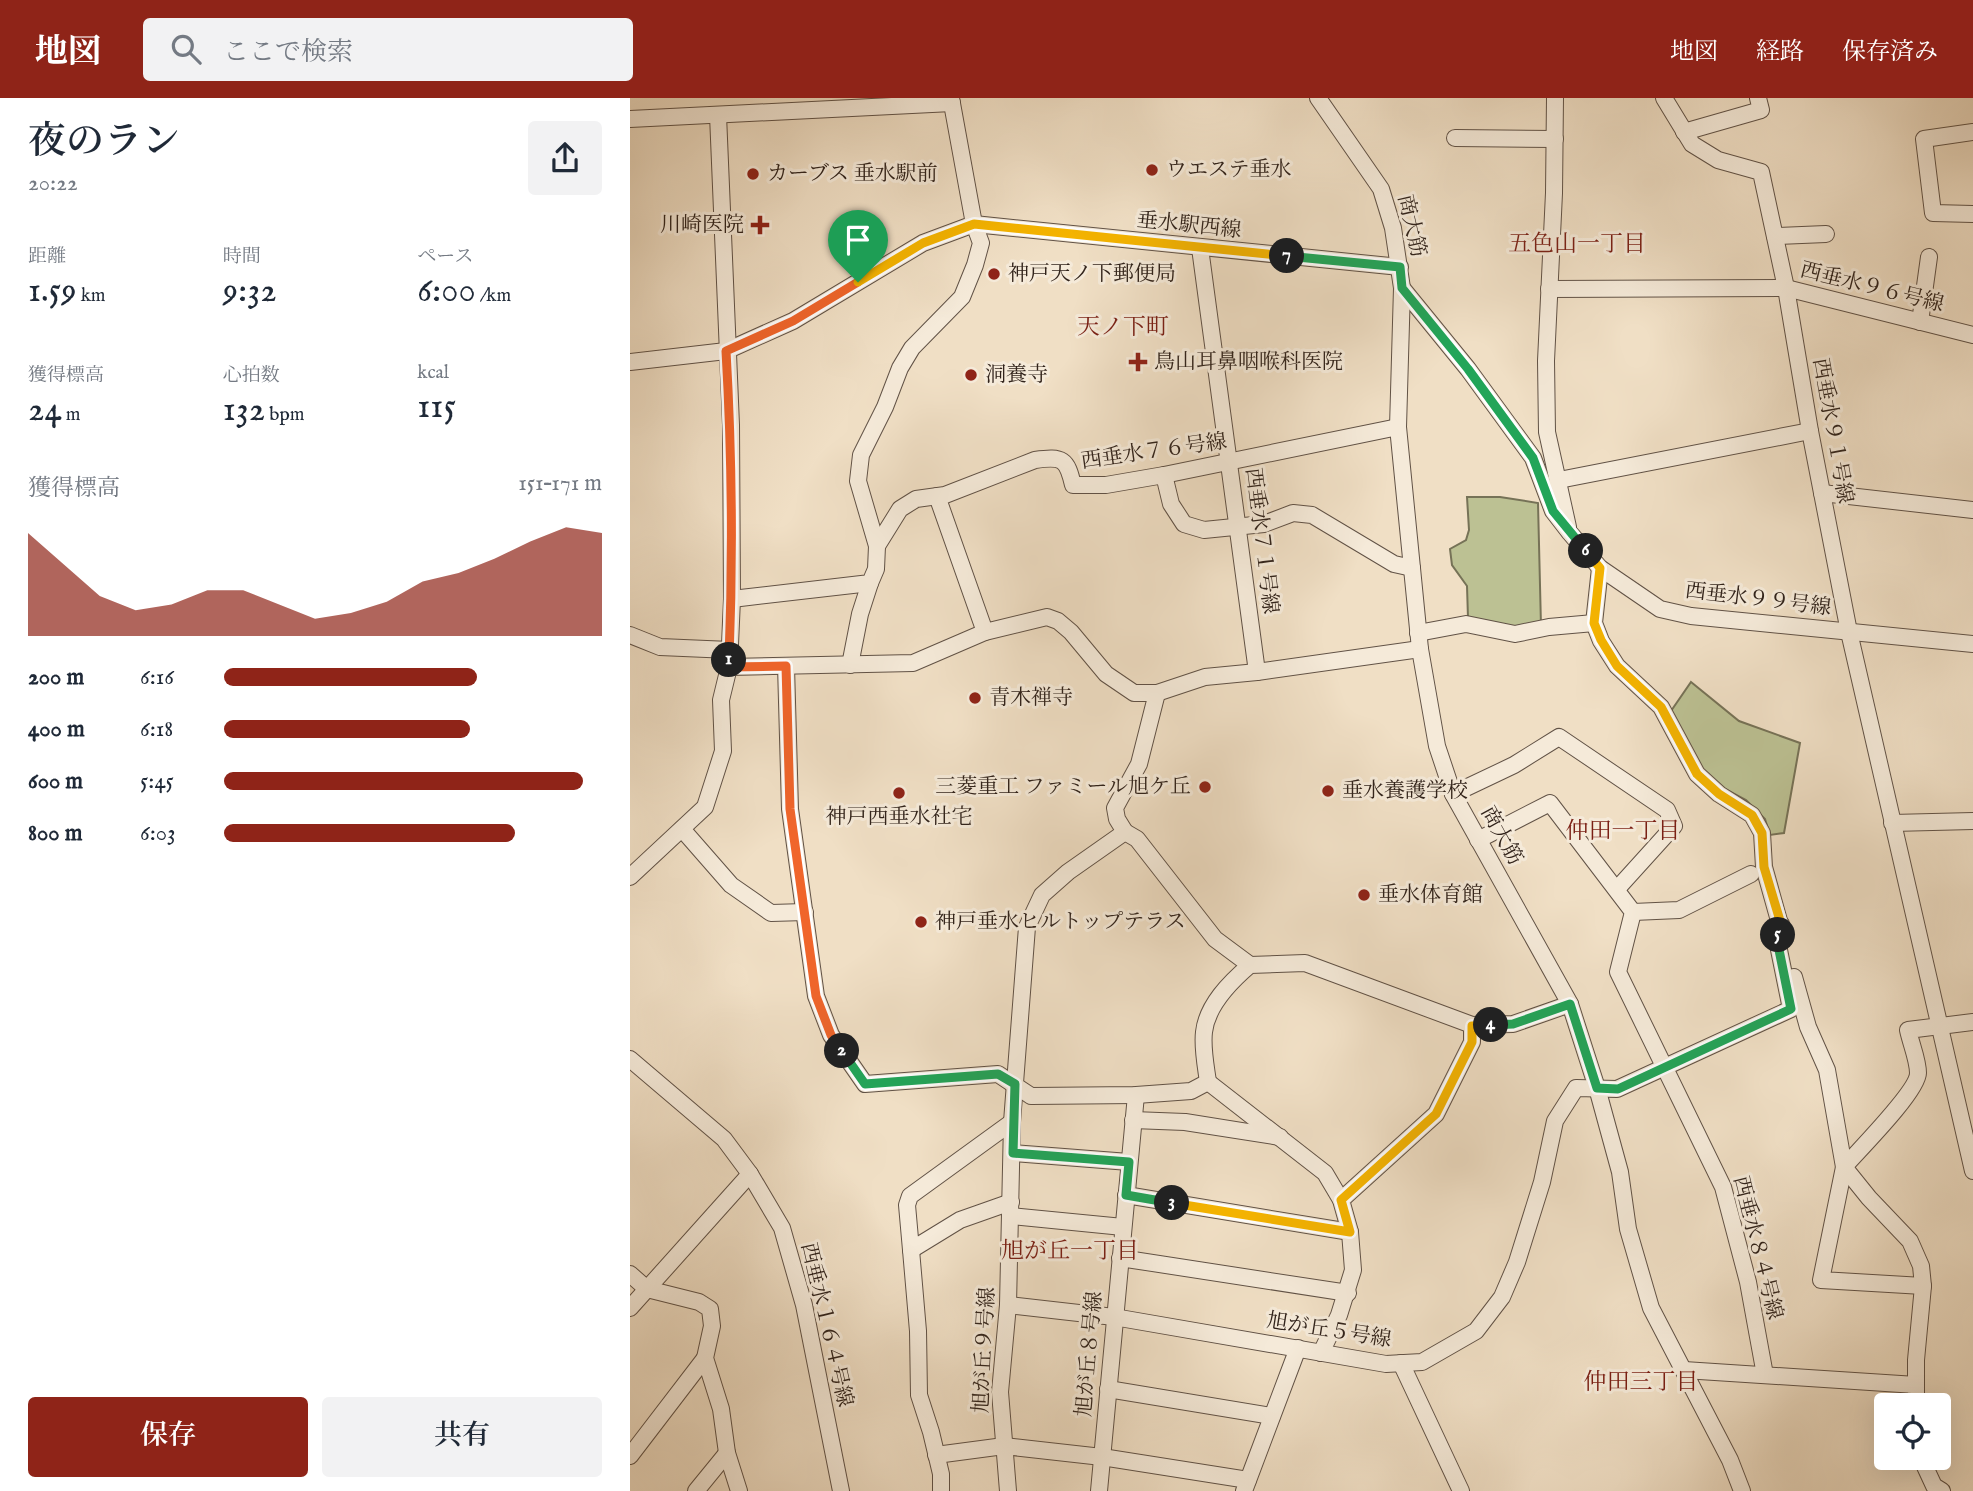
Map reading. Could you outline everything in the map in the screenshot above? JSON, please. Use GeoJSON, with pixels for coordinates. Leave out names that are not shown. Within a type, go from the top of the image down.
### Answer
{"type":"FeatureCollection","features":[{"type":"Feature","properties":{"kind":"street","name":"商大筋"},"geometry":{"type":"LineString","coordinates":[[1318,98],[1381,189],[1393,228],[1402,288],[1398,427],[1419,641],[1437,746],[1453,794],[1570,1004],[1620,1172],[1628,1229],[1651,1308],[1730,1460],[1742,1491]]}},
{"type":"Feature","properties":{"kind":"street"},"geometry":{"type":"LineString","coordinates":[[1555,98],[1555,193],[1549,289],[1547,432],[1570,533]]}},
{"type":"Feature","properties":{"kind":"street","name":"西垂水９１号線"},"geometry":{"type":"LineString","coordinates":[[1664,98],[1692,145],[1730,164],[1761,172],[1786,288],[1810,431],[1849,632],[1941,1025],[1966,1099],[1973,1171]]}},
{"type":"Feature","properties":{"kind":"street"},"geometry":{"type":"LineString","coordinates":[[1684,132],[1761,110],[1758,98]]}},
{"type":"Feature","properties":{"kind":"street"},"geometry":{"type":"LineString","coordinates":[[630,119],[951,100],[974,224],[981,243],[962,297],[912,348],[900,368],[861,456],[858,481],[877,546],[876,569],[860,614],[850,664]]}},
{"type":"Feature","properties":{"kind":"street"},"geometry":{"type":"LineString","coordinates":[[630,877],[705,807],[723,751],[721,700],[729,667],[732,599],[731,425],[718,115]]}},
{"type":"Feature","properties":{"kind":"street"},"geometry":{"type":"LineString","coordinates":[[1973,132],[1924,139],[1933,213],[1973,214]]}},
{"type":"Feature","properties":{"kind":"street"},"geometry":{"type":"LineString","coordinates":[[1455,138],[1555,139]]}},
{"type":"Feature","properties":{"kind":"street","name":"垂水駅西線"},"geometry":{"type":"LineString","coordinates":[[974,224],[1400,267]]}},
{"type":"Feature","properties":{"kind":"street"},"geometry":{"type":"LineString","coordinates":[[630,362],[726,351],[793,321],[923,243],[974,224]]}},
{"type":"Feature","properties":{"kind":"street"},"geometry":{"type":"LineString","coordinates":[[1775,236],[1826,234]]}},
{"type":"Feature","properties":{"kind":"street","name":"西垂水７１号線"},"geometry":{"type":"LineString","coordinates":[[1200,248],[1257,672]]}},
{"type":"Feature","properties":{"kind":"street"},"geometry":{"type":"LineString","coordinates":[[1920,322],[1929,257]]}},
{"type":"Feature","properties":{"kind":"street","name":"西垂水９９号線"},"geometry":{"type":"LineString","coordinates":[[1402,288],[1468,369],[1533,458],[1553,511],[1570,533],[1600,568],[1660,608],[1691,616],[1973,644]]}},
{"type":"Feature","properties":{"kind":"street","name":"西垂水９６号線"},"geometry":{"type":"LineString","coordinates":[[1549,289],[1786,288],[1973,335]]}},
{"type":"Feature","properties":{"kind":"street","name":"西垂水７６号線"},"geometry":{"type":"LineString","coordinates":[[877,546],[900,509],[916,499],[945,495],[1035,460],[1046,458],[1064,461],[1068,464],[1073,485],[1105,485],[1230,463],[1398,427]]}},
{"type":"Feature","properties":{"kind":"street"},"geometry":{"type":"LineString","coordinates":[[1559,480],[1810,431]]}},
{"type":"Feature","properties":{"kind":"street"},"geometry":{"type":"LineString","coordinates":[[1164,475],[1171,504],[1184,524],[1204,530],[1264,524],[1293,513],[1312,515],[1394,564],[1412,568]]}},
{"type":"Feature","properties":{"kind":"street"},"geometry":{"type":"LineString","coordinates":[[1822,493],[1973,510]]}},
{"type":"Feature","properties":{"kind":"street"},"geometry":{"type":"LineString","coordinates":[[937,496],[985,632]]}},
{"type":"Feature","properties":{"kind":"street"},"geometry":{"type":"LineString","coordinates":[[1600,568],[1594,623],[1601,640],[1617,666],[1661,707],[1697,774],[1719,794],[1752,815],[1762,833],[1764,867],[1808,1027],[1827,1070],[1843,1167],[1821,1280],[1923,1286]]}},
{"type":"Feature","properties":{"kind":"street"},"geometry":{"type":"LineString","coordinates":[[732,599],[870,583]]}},
{"type":"Feature","properties":{"kind":"street"},"geometry":{"type":"LineString","coordinates":[[729,667],[913,663],[985,632],[1047,617],[1058,621],[1071,632],[1106,674],[1134,693],[1157,693],[1205,677],[1257,672],[1419,641],[1466,624],[1515,634],[1549,627],[1594,623]]}},
{"type":"Feature","properties":{"kind":"street"},"geometry":{"type":"LineString","coordinates":[[630,635],[660,647],[730,650]]}},
{"type":"Feature","properties":{"kind":"street"},"geometry":{"type":"LineString","coordinates":[[786,666],[790,809],[816,996],[831,1035],[865,1084],[998,1074],[1031,1096],[1136,1095],[1191,1091],[1208,1082]]}},
{"type":"Feature","properties":{"kind":"street"},"geometry":{"type":"LineString","coordinates":[[1157,693],[1139,764],[1115,808],[1117,819],[1125,832],[1137,839],[1215,939],[1250,965],[1305,963],[1472,1026],[1513,1024],[1570,1004]]}},
{"type":"Feature","properties":{"kind":"street"},"geometry":{"type":"LineString","coordinates":[[1453,794],[1514,765],[1559,737],[1667,810],[1674,825],[1617,889]]}},
{"type":"Feature","properties":{"kind":"street"},"geometry":{"type":"LineString","coordinates":[[1478,840],[1550,803],[1633,912],[1679,910],[1751,874]]}},
{"type":"Feature","properties":{"kind":"street"},"geometry":{"type":"LineString","coordinates":[[1892,823],[1973,821]]}},
{"type":"Feature","properties":{"kind":"street"},"geometry":{"type":"LineString","coordinates":[[682,829],[731,885],[771,913],[805,912]]}},
{"type":"Feature","properties":{"kind":"street","name":"旭が丘９号線"},"geometry":{"type":"LineString","coordinates":[[1008,1491],[1000,1392],[1008,1305],[1012,1122],[1027,927],[1042,895],[1068,872],[1125,832]]}},
{"type":"Feature","properties":{"kind":"street","name":"西垂水８４号線"},"geometry":{"type":"LineString","coordinates":[[1633,912],[1618,972],[1723,1187],[1748,1282],[1765,1375]]}},
{"type":"Feature","properties":{"kind":"street"},"geometry":{"type":"LineString","coordinates":[[1597,1088],[1618,1089],[1791,1009],[1777,940],[1781,924]]}},
{"type":"Feature","properties":{"kind":"street"},"geometry":{"type":"LineString","coordinates":[[1250,965],[1224,989],[1210,1012],[1203,1033],[1208,1082],[1325,1173],[1341,1200],[1350,1232],[1353,1270],[1348,1293],[1321,1353]]}},
{"type":"Feature","properties":{"kind":"street"},"geometry":{"type":"LineString","coordinates":[[1843,1167],[1913,1086],[1918,1075],[1908,1030],[1973,1022]]}},
{"type":"Feature","properties":{"kind":"street"},"geometry":{"type":"LineString","coordinates":[[1341,1200],[1436,1114],[1472,1042],[1472,1026]]}},
{"type":"Feature","properties":{"kind":"street","name":"西垂水１６４号線"},"geometry":{"type":"LineString","coordinates":[[630,1059],[724,1139],[750,1174],[782,1228],[804,1305],[838,1490]]}},
{"type":"Feature","properties":{"kind":"street","name":"旭が丘５号線"},"geometry":{"type":"LineString","coordinates":[[1008,1305],[1114,1317],[1386,1364],[1422,1362],[1476,1331],[1502,1297],[1517,1262],[1542,1182],[1555,1121],[1576,1088],[1597,1088]]}},
{"type":"Feature","properties":{"kind":"street","name":"旭が丘８号線"},"geometry":{"type":"LineString","coordinates":[[1099,1491],[1136,1095]]}},
{"type":"Feature","properties":{"kind":"street"},"geometry":{"type":"LineString","coordinates":[[1133,1121],[1185,1122],[1281,1137]]}},
{"type":"Feature","properties":{"kind":"street"},"geometry":{"type":"LineString","coordinates":[[941,1491],[936,1455],[919,1395],[918,1331],[907,1205],[910,1196],[1012,1122]]}},
{"type":"Feature","properties":{"kind":"street"},"geometry":{"type":"LineString","coordinates":[[1013,1153],[1129,1162]]}},
{"type":"Feature","properties":{"kind":"street"},"geometry":{"type":"LineString","coordinates":[[1843,1167],[1910,1241],[1922,1266],[1916,1393]]}},
{"type":"Feature","properties":{"kind":"street"},"geometry":{"type":"LineString","coordinates":[[630,1308],[750,1174]]}},
{"type":"Feature","properties":{"kind":"street"},"geometry":{"type":"LineString","coordinates":[[1126,1195],[1350,1232]]}},
{"type":"Feature","properties":{"kind":"street"},"geometry":{"type":"LineString","coordinates":[[911,1250],[960,1220],[1011,1209],[1123,1227]]}},
{"type":"Feature","properties":{"kind":"street"},"geometry":{"type":"LineString","coordinates":[[1120,1258],[1348,1293]]}},
{"type":"Feature","properties":{"kind":"street"},"geometry":{"type":"LineString","coordinates":[[630,1273],[647,1289],[699,1302],[710,1309],[712,1326],[705,1358],[630,1456]]}},
{"type":"Feature","properties":{"kind":"street"},"geometry":{"type":"LineString","coordinates":[[936,1455],[1004,1446],[1102,1457],[1246,1486],[1298,1348]]}},
{"type":"Feature","properties":{"kind":"street"},"geometry":{"type":"LineString","coordinates":[[705,1358],[721,1409],[727,1453],[738,1491]]}},
{"type":"Feature","properties":{"kind":"street"},"geometry":{"type":"LineString","coordinates":[[1401,1363],[1461,1491]]}},
{"type":"Feature","properties":{"kind":"street"},"geometry":{"type":"LineString","coordinates":[[1684,1370],[1916,1385]]}},
{"type":"Feature","properties":{"kind":"street"},"geometry":{"type":"LineString","coordinates":[[1108,1389],[1272,1416]]}},
{"type":"Feature","properties":{"kind":"street"},"geometry":{"type":"LineString","coordinates":[[696,1491],[727,1453]]}},
{"type":"Feature","properties":{"kind":"street"},"geometry":{"type":"LineString","coordinates":[[1927,1470],[1934,1486],[1942,1491]]}},
{"type":"Feature","properties":{"kind":"green space"},"geometry":{"type":"Polygon","coordinates":[[[1467,497],[1500,497],[1538,503],[1541,626],[1502,626],[1468,618],[1467,586],[1452,565],[1450,549],[1466,540],[1469,530],[1467,497]]]}},
{"type":"Feature","properties":{"kind":"green space"},"geometry":{"type":"Polygon","coordinates":[[[1691,682],[1739,721],[1800,743],[1784,833],[1770,835],[1765,819],[1746,800],[1708,780],[1671,711],[1691,682]]]}},
{"type":"Feature","properties":{"kind":"place","name":"ウエステ垂水"},"geometry":{"type":"Point","coordinates":[1152,170]}},
{"type":"Feature","properties":{"kind":"place","name":"カーブス 垂水駅前"},"geometry":{"type":"Point","coordinates":[753,174]}},
{"type":"Feature","properties":{"kind":"place","name":"川崎医院"},"geometry":{"type":"Point","coordinates":[760,225]}},
{"type":"Feature","properties":{"kind":"place","name":"神戸天ノ下郵便局"},"geometry":{"type":"Point","coordinates":[994,274]}},
{"type":"Feature","properties":{"kind":"place","name":"鳥山耳鼻咽喉科医院"},"geometry":{"type":"Point","coordinates":[1138,362]}},
{"type":"Feature","properties":{"kind":"place","name":"洞養寺"},"geometry":{"type":"Point","coordinates":[971,375]}},
{"type":"Feature","properties":{"kind":"place","name":"青木禅寺"},"geometry":{"type":"Point","coordinates":[975,698]}},
{"type":"Feature","properties":{"kind":"place","name":"三菱重工 ファミール旭ケ丘"},"geometry":{"type":"Point","coordinates":[1205,787]}},
{"type":"Feature","properties":{"kind":"place","name":"垂水養護学校"},"geometry":{"type":"Point","coordinates":[1328,791]}},
{"type":"Feature","properties":{"kind":"place","name":"神戸西垂水社宅"},"geometry":{"type":"Point","coordinates":[899,793]}},
{"type":"Feature","properties":{"kind":"place","name":"垂水体育館"},"geometry":{"type":"Point","coordinates":[1364,895]}},
{"type":"Feature","properties":{"kind":"place","name":"神戸垂水ヒルトップテラス"},"geometry":{"type":"Point","coordinates":[921,922]}},
{"type":"Feature","properties":{"kind":"district","name":"五色山一丁目"},"geometry":{"type":"Point","coordinates":[1577,244]}},
{"type":"Feature","properties":{"kind":"district","name":"天ノ下町"},"geometry":{"type":"Point","coordinates":[1123,327]}},
{"type":"Feature","properties":{"kind":"district","name":"仲田一丁目"},"geometry":{"type":"Point","coordinates":[1623,831]}},
{"type":"Feature","properties":{"kind":"district","name":"旭が丘一丁目"},"geometry":{"type":"Point","coordinates":[1070,1251]}},
{"type":"Feature","properties":{"kind":"district","name":"仲田三丁目"},"geometry":{"type":"Point","coordinates":[1641,1382]}},
{"type":"Feature","properties":{"kind":"route"},"geometry":{"type":"LineString","coordinates":[[974,224],[1400,267],[1402,288],[1468,369],[1533,458],[1553,511],[1600,568],[1594,623],[1617,666],[1661,707],[1697,774],[1719,794],[1752,815],[1762,833],[1764,867],[1781,924],[1777,940],[1791,1009],[1618,1089],[1597,1088],[1570,1004],[1513,1024],[1472,1026],[1472,1042],[1436,1114],[1341,1200],[1350,1232],[1126,1195],[1129,1162],[1013,1153],[1015,1084],[998,1074],[865,1084],[831,1035],[816,996],[790,809],[786,666],[729,667],[732,599],[731,425],[726,351],[793,321],[858,282],[923,243],[974,224]]}}]}
